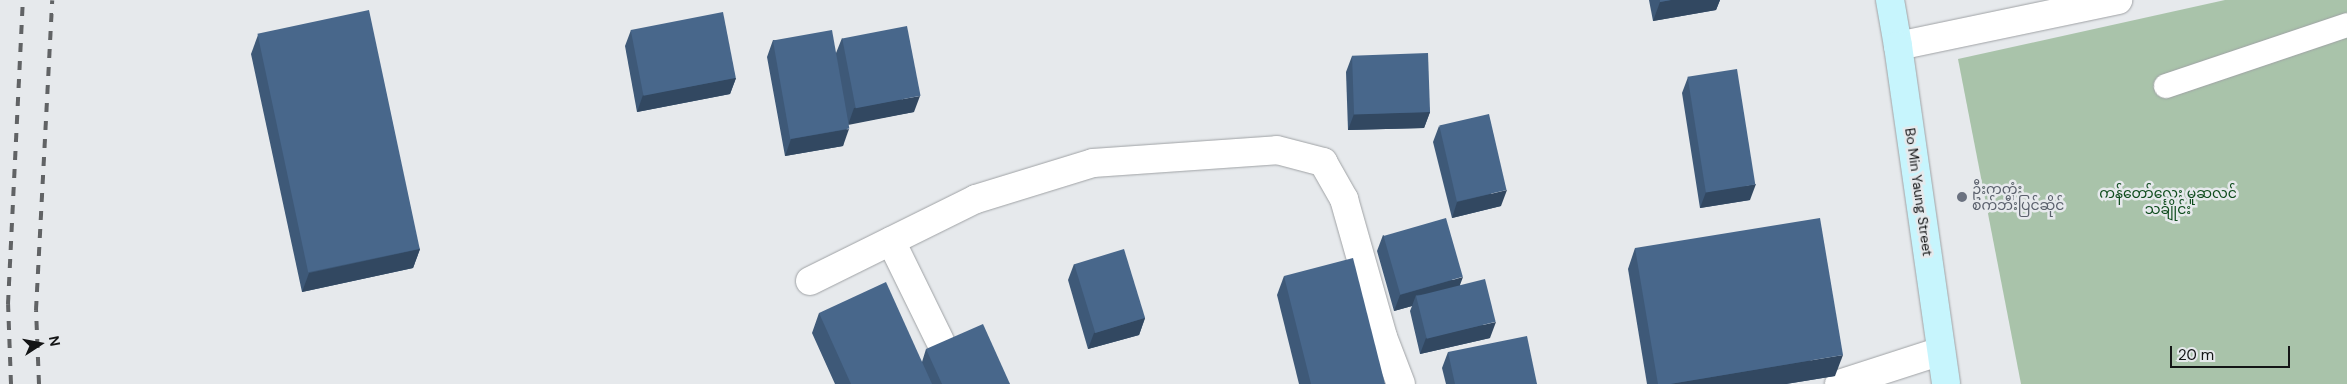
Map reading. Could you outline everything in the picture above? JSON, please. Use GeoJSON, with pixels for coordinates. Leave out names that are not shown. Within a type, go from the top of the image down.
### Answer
{"type":"FeatureCollection","features":[{"type":"Feature","properties":{"kind":"main road","name":"Bo Min Yaung Street"},"geometry":{"type":"LineString","coordinates":[[1890,0],[1946,384]]}},
{"type":"Feature","properties":{"kind":"street"},"geometry":{"type":"LineString","coordinates":[[1898,46],[2118,0]]}},
{"type":"Feature","properties":{"kind":"street"},"geometry":{"type":"LineString","coordinates":[[810,281],[976,199],[1093,162],[1277,150],[1323,162],[1344,199],[1383,336],[1401,384]]}},
{"type":"Feature","properties":{"kind":"street"},"geometry":{"type":"LineString","coordinates":[[891,241],[940,341]]}},
{"type":"Feature","properties":{"kind":"street"},"geometry":{"type":"LineString","coordinates":[[1839,384],[1941,351]]}},
{"type":"Feature","properties":{"kind":"lane"},"geometry":{"type":"LineString","coordinates":[[2166,86],[2347,25]]}},
{"type":"Feature","properties":{"kind":"green space","name":"ကန်တော်လေး မူဆလင် သင်္ချိုင်း"},"geometry":{"type":"Polygon","coordinates":[[[2225,0],[2347,0],[2347,384],[2021,384],[1958,59],[2225,0]]]}},
{"type":"Feature","properties":{"kind":"building"},"geometry":{"type":"Polygon","coordinates":[[[369,10],[420,249],[308,272],[257,34],[369,10]]]}},
{"type":"Feature","properties":{"kind":"building"},"geometry":{"type":"Polygon","coordinates":[[[723,12],[736,78],[644,96],[631,30],[723,12]]]}},
{"type":"Feature","properties":{"kind":"building"},"geometry":{"type":"Polygon","coordinates":[[[907,26],[921,96],[856,108],[842,39],[907,26]]]}},
{"type":"Feature","properties":{"kind":"building"},"geometry":{"type":"Polygon","coordinates":[[[832,30],[849,128],[790,139],[773,40],[832,30]]]}},
{"type":"Feature","properties":{"kind":"building"},"geometry":{"type":"Polygon","coordinates":[[[1428,53],[1430,112],[1354,115],[1352,56],[1428,53]]]}},
{"type":"Feature","properties":{"kind":"building"},"geometry":{"type":"Polygon","coordinates":[[[1737,69],[1755,185],[1706,192],[1688,77],[1737,69]]]}},
{"type":"Feature","properties":{"kind":"building"},"geometry":{"type":"Polygon","coordinates":[[[1489,114],[1507,190],[1457,201],[1439,125],[1489,114]]]}},
{"type":"Feature","properties":{"kind":"building"},"geometry":{"type":"Polygon","coordinates":[[[1446,218],[1463,277],[1400,295],[1384,236],[1446,218]]]}},
{"type":"Feature","properties":{"kind":"building"},"geometry":{"type":"Polygon","coordinates":[[[1820,218],[1843,355],[1670,384],[1658,384],[1635,248],[1820,218]]]}},
{"type":"Feature","properties":{"kind":"building"},"geometry":{"type":"Polygon","coordinates":[[[1124,249],[1145,318],[1095,333],[1074,264],[1124,249]]]}},
{"type":"Feature","properties":{"kind":"building"},"geometry":{"type":"Polygon","coordinates":[[[1353,258],[1385,384],[1311,384],[1284,276],[1353,258]]]}},
{"type":"Feature","properties":{"kind":"building"},"geometry":{"type":"Polygon","coordinates":[[[1485,279],[1496,322],[1427,339],[1416,296],[1485,279]]]}},
{"type":"Feature","properties":{"kind":"building"},"geometry":{"type":"Polygon","coordinates":[[[886,282],[932,384],[851,384],[819,313],[886,282]]]}},
{"type":"Feature","properties":{"kind":"building"},"geometry":{"type":"Polygon","coordinates":[[[983,324],[1010,384],[942,384],[926,349],[983,324]]]}},
{"type":"Feature","properties":{"kind":"building"},"geometry":{"type":"Polygon","coordinates":[[[1527,336],[1537,384],[1455,384],[1448,352],[1527,336]]]}},
{"type":"Feature","properties":{"kind":"railway"},"geometry":{"type":"LineString","coordinates":[[11,384],[8,304],[23,0]]}},
{"type":"Feature","properties":{"kind":"railway"},"geometry":{"type":"LineString","coordinates":[[39,384],[36,310],[52,0]]}},
{"type":"Feature","properties":{"kind":"place","name":"ဦးကတုံး စက်ဘီးပြင်ဆိုင်"},"geometry":{"type":"Point","coordinates":[1962,197]}}]}
